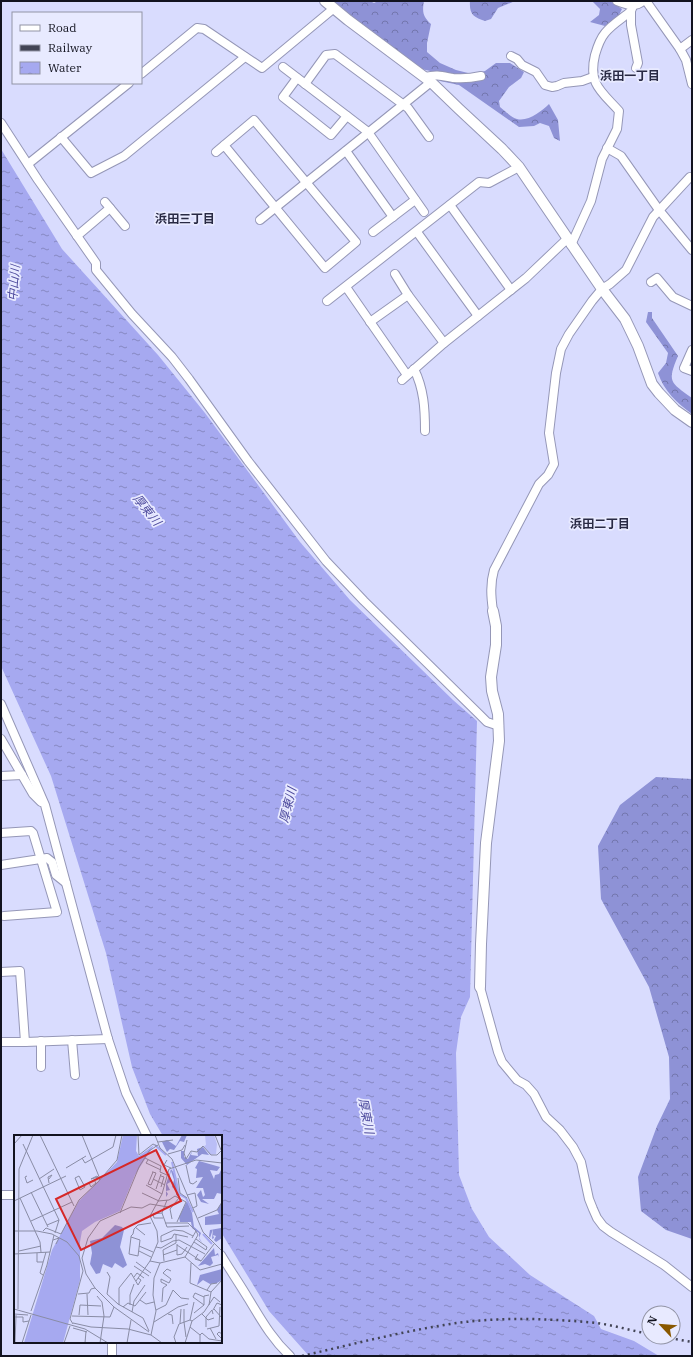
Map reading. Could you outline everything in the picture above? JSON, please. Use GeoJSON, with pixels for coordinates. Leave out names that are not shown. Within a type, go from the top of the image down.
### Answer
{"type":"FeatureCollection","features":[{"type":"Feature","properties":{"kind":"street"},"geometry":{"type":"LineString","coordinates":[[325,1],[333,9],[428,79],[459,110],[502,149],[518,167],[630,329],[652,384],[675,410],[692,422]]}},
{"type":"Feature","properties":{"kind":"street"},"geometry":{"type":"LineString","coordinates":[[617,1],[632,9]]}},
{"type":"Feature","properties":{"kind":"street"},"geometry":{"type":"LineString","coordinates":[[346,287],[405,377],[444,343],[569,242],[591,201],[600,166],[618,125],[619,111],[598,87],[593,77],[595,55],[602,39],[612,26],[643,1]]}},
{"type":"Feature","properties":{"kind":"street"},"geometry":{"type":"LineString","coordinates":[[646,1],[680,49],[686,60],[692,84]]}},
{"type":"Feature","properties":{"kind":"street"},"geometry":{"type":"LineString","coordinates":[[142,73],[198,28],[204,29],[262,68],[333,9]]}},
{"type":"Feature","properties":{"kind":"street"},"geometry":{"type":"LineString","coordinates":[[632,9],[631,24],[638,63],[636,68]]}},
{"type":"Feature","properties":{"kind":"street"},"geometry":{"type":"LineString","coordinates":[[680,49],[692,40]]}},
{"type":"Feature","properties":{"kind":"street"},"geometry":{"type":"LineString","coordinates":[[305,84],[326,55],[335,54],[408,108],[429,137]]}},
{"type":"Feature","properties":{"kind":"street"},"geometry":{"type":"LineString","coordinates":[[512,56],[522,65],[536,72],[545,85],[552,87],[564,83],[582,81],[593,77]]}},
{"type":"Feature","properties":{"kind":"street"},"geometry":{"type":"LineString","coordinates":[[61,137],[91,173],[124,156],[245,57]]}},
{"type":"Feature","properties":{"kind":"street"},"geometry":{"type":"LineString","coordinates":[[283,67],[368,132],[424,212]]}},
{"type":"Feature","properties":{"kind":"street"},"geometry":{"type":"LineString","coordinates":[[260,220],[402,105],[428,79],[436,74],[453,78],[481,76]]}},
{"type":"Feature","properties":{"kind":"street"},"geometry":{"type":"LineString","coordinates":[[297,78],[283,97],[331,135],[347,116]]}},
{"type":"Feature","properties":{"kind":"street"},"geometry":{"type":"LineString","coordinates":[[28,164],[128,84]]}},
{"type":"Feature","properties":{"kind":"street"},"geometry":{"type":"LineString","coordinates":[[216,152],[254,120],[356,242],[325,268],[224,146]]}},
{"type":"Feature","properties":{"kind":"street"},"geometry":{"type":"LineString","coordinates":[[1,123],[96,263],[96,270],[189,379],[243,455],[326,561],[364,601],[479,714],[488,722],[499,726]]}},
{"type":"Feature","properties":{"kind":"street"},"geometry":{"type":"LineString","coordinates":[[607,148],[621,156],[659,210],[692,250]]}},
{"type":"Feature","properties":{"kind":"street"},"geometry":{"type":"LineString","coordinates":[[346,151],[393,216]]}},
{"type":"Feature","properties":{"kind":"street"},"geometry":{"type":"LineString","coordinates":[[327,301],[479,182],[490,183],[518,167]]}},
{"type":"Feature","properties":{"kind":"street"},"geometry":{"type":"LineString","coordinates":[[690,177],[653,217],[626,270],[602,289],[569,334],[561,349],[556,373],[549,433],[554,464],[548,475],[539,484],[494,570],[491,579],[490,594],[496,626],[496,645],[491,677],[492,691],[498,714],[499,741],[485,865],[480,988],[502,1062],[517,1080],[526,1085],[534,1094],[546,1117],[560,1130],[573,1147],[581,1162],[589,1199],[597,1218],[603,1226],[611,1232],[664,1265],[692,1288]]}},
{"type":"Feature","properties":{"kind":"street"},"geometry":{"type":"LineString","coordinates":[[373,232],[415,200]]}},
{"type":"Feature","properties":{"kind":"street"},"geometry":{"type":"LineString","coordinates":[[77,236],[108,205],[125,226]]}},
{"type":"Feature","properties":{"kind":"street"},"geometry":{"type":"LineString","coordinates":[[450,205],[511,290]]}},
{"type":"Feature","properties":{"kind":"street"},"geometry":{"type":"LineString","coordinates":[[417,232],[478,316]]}},
{"type":"Feature","properties":{"kind":"street"},"geometry":{"type":"LineString","coordinates":[[396,274],[408,294],[444,343]]}},
{"type":"Feature","properties":{"kind":"street"},"geometry":{"type":"LineString","coordinates":[[651,282],[657,278],[673,297],[692,306]]}},
{"type":"Feature","properties":{"kind":"street"},"geometry":{"type":"LineString","coordinates":[[370,322],[408,294]]}},
{"type":"Feature","properties":{"kind":"street"},"geometry":{"type":"LineString","coordinates":[[692,350],[684,368],[692,372]]}},
{"type":"Feature","properties":{"kind":"street"},"geometry":{"type":"LineString","coordinates":[[414,369],[419,380],[425,403],[425,431]]}},
{"type":"Feature","properties":{"kind":"street"},"geometry":{"type":"LineString","coordinates":[[1,704],[45,805],[108,1039],[126,1093],[147,1135]]}},
{"type":"Feature","properties":{"kind":"street"},"geometry":{"type":"LineString","coordinates":[[1,739],[33,794],[45,805]]}},
{"type":"Feature","properties":{"kind":"street"},"geometry":{"type":"LineString","coordinates":[[1,776],[22,774]]}},
{"type":"Feature","properties":{"kind":"street"},"geometry":{"type":"LineString","coordinates":[[1,833],[31,831],[42,859],[57,912],[4,916]]}},
{"type":"Feature","properties":{"kind":"street"},"geometry":{"type":"LineString","coordinates":[[1,865],[47,858],[52,862],[56,875],[66,884]]}},
{"type":"Feature","properties":{"kind":"street"},"geometry":{"type":"LineString","coordinates":[[1,972],[20,971],[25,1042]]}},
{"type":"Feature","properties":{"kind":"street"},"geometry":{"type":"LineString","coordinates":[[1,1042],[108,1039]]}},
{"type":"Feature","properties":{"kind":"street"},"geometry":{"type":"LineString","coordinates":[[72,1040],[75,1075]]}},
{"type":"Feature","properties":{"kind":"street"},"geometry":{"type":"LineString","coordinates":[[40,1041],[41,1067]]}},
{"type":"Feature","properties":{"kind":"street"},"geometry":{"type":"LineString","coordinates":[[1,1195],[14,1195]]}},
{"type":"Feature","properties":{"kind":"street"},"geometry":{"type":"LineString","coordinates":[[222,1257],[261,1321],[278,1344],[290,1356]]}},
{"type":"Feature","properties":{"kind":"street"},"geometry":{"type":"LineString","coordinates":[[112,1343],[112,1356]]}},
{"type":"Feature","properties":{"kind":"green space"},"geometry":{"type":"Polygon","coordinates":[[[332,1],[370,1],[374,3],[378,1],[424,1],[424,14],[426,19],[431,24],[427,43],[427,52],[440,63],[456,70],[472,74],[485,71],[496,63],[510,63],[524,72],[521,78],[509,87],[499,101],[500,107],[513,117],[521,120],[543,110],[549,104],[558,120],[560,141],[554,138],[549,126],[540,123],[534,126],[519,127],[459,85],[440,81],[435,72],[421,69],[339,8],[332,1]]]}},
{"type":"Feature","properties":{"kind":"green space"},"geometry":{"type":"Polygon","coordinates":[[[470,1],[515,1],[498,8],[491,19],[485,21],[473,15],[470,9],[470,1]]]}},
{"type":"Feature","properties":{"kind":"green space"},"geometry":{"type":"Polygon","coordinates":[[[592,1],[610,1],[622,9],[618,17],[605,26],[590,22],[599,15],[600,9],[592,1]]]}},
{"type":"Feature","properties":{"kind":"green space"},"geometry":{"type":"Polygon","coordinates":[[[648,312],[652,312],[652,318],[678,356],[672,371],[673,381],[675,385],[692,398],[692,414],[667,391],[658,373],[666,363],[668,353],[646,322],[648,312]]]}},
{"type":"Feature","properties":{"kind":"green space"},"geometry":{"type":"Polygon","coordinates":[[[656,777],[692,779],[692,1239],[666,1230],[641,1211],[638,1177],[657,1126],[670,1099],[669,1057],[649,987],[601,899],[598,846],[620,805],[656,777]]]}},
{"type":"Feature","properties":{"kind":"water"},"geometry":{"type":"Polygon","coordinates":[[[1,149],[62,249],[158,355],[205,413],[300,542],[350,600],[453,700],[477,721],[470,997],[461,1017],[456,1053],[459,1175],[472,1209],[489,1237],[530,1275],[594,1316],[601,1329],[634,1341],[659,1356],[309,1356],[269,1311],[222,1234],[222,1135],[162,1135],[150,1114],[132,1067],[106,953],[51,776],[1,666],[1,149]]]}},
{"type":"Feature","properties":{"kind":"railway"},"geometry":{"type":"LineString","coordinates":[[302,1356],[373,1339],[444,1325],[497,1319],[533,1319],[586,1322],[610,1325],[641,1332]]}},
{"type":"Feature","properties":{"kind":"railway"},"geometry":{"type":"LineString","coordinates":[[681,1340],[692,1342]]}},
{"type":"Feature","properties":{"kind":"district","name":"浜田一丁目"},"geometry":{"type":"Point","coordinates":[630,76]}},
{"type":"Feature","properties":{"kind":"district","name":"浜田三丁目"},"geometry":{"type":"Point","coordinates":[185,219]}},
{"type":"Feature","properties":{"kind":"district","name":"浜田二丁目"},"geometry":{"type":"Point","coordinates":[600,524]}},
{"type":"Feature","properties":{"kind":"water label","name":"中山川"},"geometry":{"type":"Point","coordinates":[14,283]}},
{"type":"Feature","properties":{"kind":"water label","name":"厚東川"},"geometry":{"type":"Point","coordinates":[147,510]}},
{"type":"Feature","properties":{"kind":"water label","name":"厚東川"},"geometry":{"type":"Point","coordinates":[288,805]}},
{"type":"Feature","properties":{"kind":"water label","name":"厚東川"},"geometry":{"type":"Point","coordinates":[366,1116]}}]}
